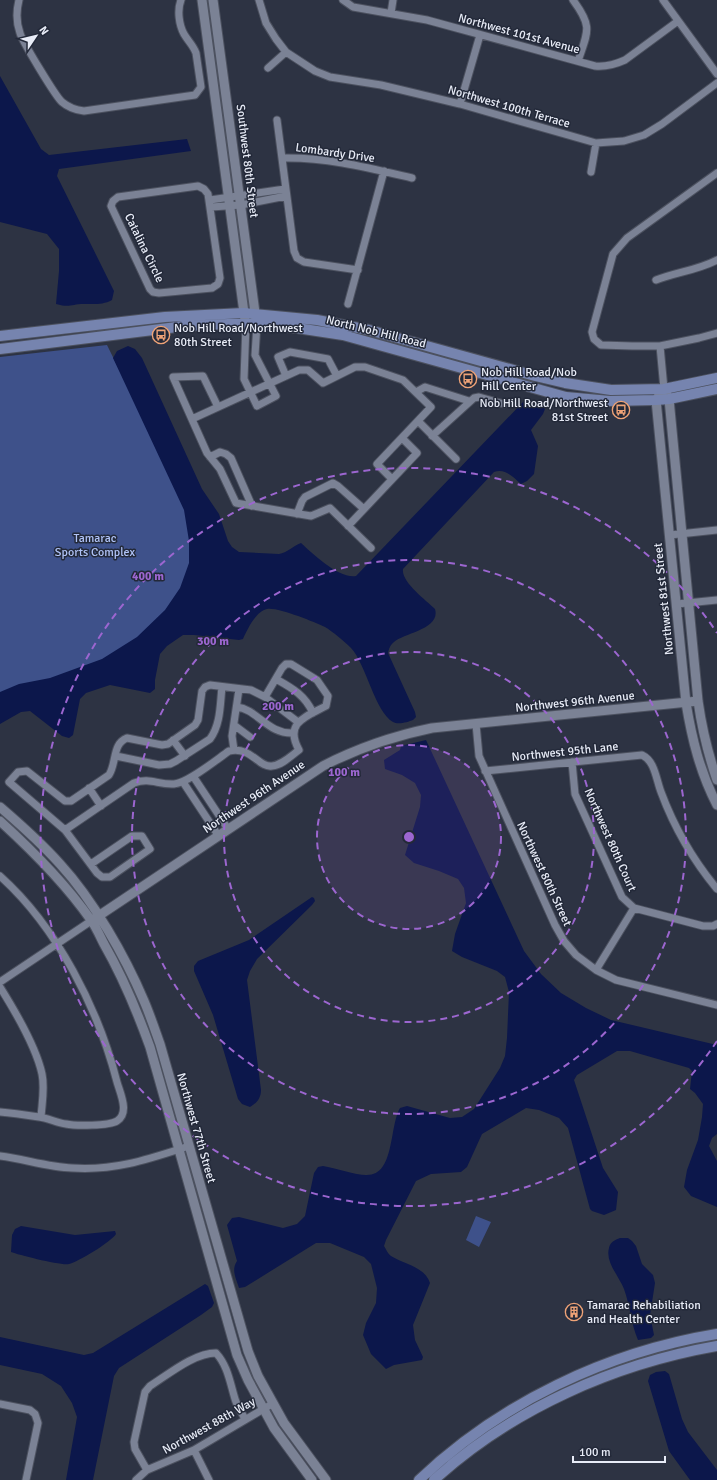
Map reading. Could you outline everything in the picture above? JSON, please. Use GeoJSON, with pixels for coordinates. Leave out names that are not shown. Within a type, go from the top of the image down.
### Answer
{"type":"FeatureCollection","features":[{"type":"Feature","properties":{"kind":"main road","name":"North Nob Hill Road"},"geometry":{"type":"LineString","coordinates":[[0,336],[165,317],[244,312],[317,320],[369,330],[535,376],[565,383],[611,390],[664,389],[717,378]]}},
{"type":"Feature","properties":{"kind":"main road","name":"North Nob Hill Road"},"geometry":{"type":"LineString","coordinates":[[0,349],[184,326],[257,324],[343,335],[566,397],[610,401],[656,400],[669,399],[717,389]]}},
{"type":"Feature","properties":{"kind":"main road"},"geometry":{"type":"LineString","coordinates":[[419,1480],[434,1466],[500,1416],[562,1383],[589,1370],[662,1345],[717,1334]]}},
{"type":"Feature","properties":{"kind":"main road"},"geometry":{"type":"LineString","coordinates":[[434,1480],[471,1450],[526,1414],[560,1396],[595,1381],[662,1357],[717,1346]]}},
{"type":"Feature","properties":{"kind":"street"},"geometry":{"type":"LineString","coordinates":[[19,0],[16,10],[20,35],[60,101],[72,109],[84,111],[195,96],[201,87],[196,53],[184,34],[181,26],[179,10],[181,0]]}},
{"type":"Feature","properties":{"kind":"street","name":"Southwest 80th Street"},"geometry":{"type":"LineString","coordinates":[[202,0],[246,324]]}},
{"type":"Feature","properties":{"kind":"street","name":"Southwest 80th Street"},"geometry":{"type":"LineString","coordinates":[[213,0],[257,324]]}},
{"type":"Feature","properties":{"kind":"street"},"geometry":{"type":"LineString","coordinates":[[259,0],[266,23],[276,40],[286,52],[268,68]]}},
{"type":"Feature","properties":{"kind":"street","name":"Northwest 101st Avenue"},"geometry":{"type":"LineString","coordinates":[[343,0],[354,7],[427,20],[595,66],[604,67],[625,60],[678,21]]}},
{"type":"Feature","properties":{"kind":"street"},"geometry":{"type":"LineString","coordinates":[[391,13],[393,0]]}},
{"type":"Feature","properties":{"kind":"street"},"geometry":{"type":"LineString","coordinates":[[574,0],[587,23],[587,34],[578,61]]}},
{"type":"Feature","properties":{"kind":"street"},"geometry":{"type":"LineString","coordinates":[[663,0],[717,74]]}},
{"type":"Feature","properties":{"kind":"street"},"geometry":{"type":"LineString","coordinates":[[460,104],[480,34]]}},
{"type":"Feature","properties":{"kind":"street","name":"Northwest 100th Terrace"},"geometry":{"type":"LineString","coordinates":[[286,52],[315,72],[330,77],[382,84],[460,104],[596,143],[624,141],[644,135],[662,124],[717,83]]}},
{"type":"Feature","properties":{"kind":"street","name":"Lombardy Drive"},"geometry":{"type":"LineString","coordinates":[[277,120],[294,251],[297,258],[304,262],[358,270]]}},
{"type":"Feature","properties":{"kind":"street"},"geometry":{"type":"LineString","coordinates":[[591,172],[596,143]]}},
{"type":"Feature","properties":{"kind":"street","name":"Lombardy Drive"},"geometry":{"type":"LineString","coordinates":[[283,158],[354,164],[412,178]]}},
{"type":"Feature","properties":{"kind":"street","name":"Lombardy Drive"},"geometry":{"type":"LineString","coordinates":[[348,304],[384,171]]}},
{"type":"Feature","properties":{"kind":"street"},"geometry":{"type":"LineString","coordinates":[[717,173],[619,245],[613,254],[592,332],[594,340],[601,345],[660,346],[717,333]]}},
{"type":"Feature","properties":{"kind":"street","name":"Catalina Circle"},"geometry":{"type":"LineString","coordinates":[[198,186],[204,189],[208,194],[210,204],[220,278],[218,284],[212,288],[159,293],[153,292],[150,289],[111,206],[113,201],[118,197],[198,186]]}},
{"type":"Feature","properties":{"kind":"street"},"geometry":{"type":"LineString","coordinates":[[210,204],[286,193]]}},
{"type":"Feature","properties":{"kind":"street"},"geometry":{"type":"LineString","coordinates":[[267,196],[270,202],[276,202],[286,193]]}},
{"type":"Feature","properties":{"kind":"street"},"geometry":{"type":"LineString","coordinates":[[656,280],[705,266],[717,260]]}},
{"type":"Feature","properties":{"kind":"street"},"geometry":{"type":"LineString","coordinates":[[246,324],[244,379],[257,406],[276,396],[255,355],[257,324]]}},
{"type":"Feature","properties":{"kind":"street","name":"Northwest 81st Street"},"geometry":{"type":"LineString","coordinates":[[660,346],[664,389],[669,399],[698,702],[703,735],[717,780]]}},
{"type":"Feature","properties":{"kind":"street"},"geometry":{"type":"LineString","coordinates":[[286,376],[278,357],[290,352],[328,359],[337,376]]}},
{"type":"Feature","properties":{"kind":"street"},"geometry":{"type":"LineString","coordinates":[[192,419],[299,370],[308,370],[324,383],[355,367],[365,367],[403,380],[431,408],[377,464],[392,479]]}},
{"type":"Feature","properties":{"kind":"street"},"geometry":{"type":"LineString","coordinates":[[218,407],[203,376],[173,377],[207,453],[220,469],[236,503],[311,516],[330,508],[370,548]]}},
{"type":"Feature","properties":{"kind":"street"},"geometry":{"type":"LineString","coordinates":[[416,392],[425,387],[469,401]]}},
{"type":"Feature","properties":{"kind":"street"},"geometry":{"type":"LineString","coordinates":[[656,400],[664,389]]}},
{"type":"Feature","properties":{"kind":"street"},"geometry":{"type":"LineString","coordinates":[[432,436],[474,398],[479,397],[504,404]]}},
{"type":"Feature","properties":{"kind":"street","name":"Northwest 81st Street"},"geometry":{"type":"LineString","coordinates":[[656,400],[686,703],[699,764],[717,805]]}},
{"type":"Feature","properties":{"kind":"street"},"geometry":{"type":"LineString","coordinates":[[418,421],[456,459]]}},
{"type":"Feature","properties":{"kind":"street"},"geometry":{"type":"LineString","coordinates":[[348,526],[417,452],[402,438]]}},
{"type":"Feature","properties":{"kind":"street"},"geometry":{"type":"LineString","coordinates":[[210,457],[220,452],[231,458],[252,506]]}},
{"type":"Feature","properties":{"kind":"street"},"geometry":{"type":"LineString","coordinates":[[298,514],[302,501],[305,497],[333,483],[364,509]]}},
{"type":"Feature","properties":{"kind":"street"},"geometry":{"type":"LineString","coordinates":[[670,535],[717,530]]}},
{"type":"Feature","properties":{"kind":"street"},"geometry":{"type":"LineString","coordinates":[[677,604],[717,600]]}},
{"type":"Feature","properties":{"kind":"street"},"geometry":{"type":"LineString","coordinates":[[65,830],[134,783],[141,780],[148,780],[178,784],[193,776],[229,751],[244,751],[265,765],[271,767],[279,764],[299,750],[294,739],[294,729],[298,722],[326,706],[328,696],[318,680],[291,664],[286,664],[282,668],[265,697]]}},
{"type":"Feature","properties":{"kind":"street"},"geometry":{"type":"LineString","coordinates":[[276,679],[301,694],[313,713]]}},
{"type":"Feature","properties":{"kind":"street"},"geometry":{"type":"LineString","coordinates":[[90,864],[132,836],[142,836],[150,848],[110,877],[102,876],[97,873],[90,864],[65,830],[9,782],[18,772],[27,771],[65,801],[70,801],[109,775],[112,770],[118,744],[128,738],[162,745],[168,744],[195,725],[198,720],[202,691],[205,687],[210,685],[252,690],[265,697],[298,722]]}},
{"type":"Feature","properties":{"kind":"street"},"geometry":{"type":"LineString","coordinates":[[116,756],[159,765],[176,761],[185,756],[210,739],[216,730],[222,687]]}},
{"type":"Feature","properties":{"kind":"street"},"geometry":{"type":"LineString","coordinates":[[234,750],[232,736],[239,689]]}},
{"type":"Feature","properties":{"kind":"street","name":"Northwest 96th Avenue"},"geometry":{"type":"LineString","coordinates":[[0,982],[323,766],[349,753],[404,734],[432,728],[698,702]]}},
{"type":"Feature","properties":{"kind":"street"},"geometry":{"type":"LineString","coordinates":[[237,707],[247,711],[278,732],[285,734],[294,733]]}},
{"type":"Feature","properties":{"kind":"street","name":"Northwest 80th Street"},"geometry":{"type":"LineString","coordinates":[[476,724],[479,756],[485,771],[555,926],[564,941],[576,955],[596,970],[616,980],[717,1004]]}},
{"type":"Feature","properties":{"kind":"street"},"geometry":{"type":"LineString","coordinates":[[234,725],[250,736]]}},
{"type":"Feature","properties":{"kind":"street"},"geometry":{"type":"LineString","coordinates":[[174,740],[185,756]]}},
{"type":"Feature","properties":{"kind":"street","name":"Northwest 95th Lane"},"geometry":{"type":"LineString","coordinates":[[485,771],[642,755],[651,763],[660,791],[673,821],[692,854],[717,889]]}},
{"type":"Feature","properties":{"kind":"street","name":"Northwest 80th Court"},"geometry":{"type":"LineString","coordinates":[[572,762],[575,794],[622,897],[634,908],[703,926],[713,926],[717,924]]}},
{"type":"Feature","properties":{"kind":"street"},"geometry":{"type":"LineString","coordinates":[[193,776],[228,829]]}},
{"type":"Feature","properties":{"kind":"street"},"geometry":{"type":"LineString","coordinates":[[183,782],[218,835]]}},
{"type":"Feature","properties":{"kind":"street"},"geometry":{"type":"LineString","coordinates":[[89,788],[101,806]]}},
{"type":"Feature","properties":{"kind":"street"},"geometry":{"type":"LineString","coordinates":[[196,801],[206,795]]}},
{"type":"Feature","properties":{"kind":"street","name":"Northwest 77th Street"},"geometry":{"type":"LineString","coordinates":[[0,807],[39,842],[61,865],[85,895],[135,1005],[150,1047],[238,1355],[263,1409],[274,1428],[312,1480]]}},
{"type":"Feature","properties":{"kind":"street","name":"Northwest 77th Street"},"geometry":{"type":"LineString","coordinates":[[0,821],[32,850],[95,918],[126,962],[145,1002],[160,1044],[248,1351],[258,1376],[272,1404],[284,1423],[326,1480]]}},
{"type":"Feature","properties":{"kind":"street"},"geometry":{"type":"LineString","coordinates":[[0,876],[32,910],[57,944],[80,984],[98,1022],[111,1059],[124,1108],[122,1116],[116,1122],[95,1125],[66,1124],[41,1117],[0,1112]]}},
{"type":"Feature","properties":{"kind":"street"},"geometry":{"type":"LineString","coordinates":[[596,970],[634,908]]}},
{"type":"Feature","properties":{"kind":"street"},"geometry":{"type":"LineString","coordinates":[[0,987],[31,1044],[42,1074],[43,1096],[41,1117]]}},
{"type":"Feature","properties":{"kind":"street"},"geometry":{"type":"LineString","coordinates":[[0,1156],[72,1168],[102,1168],[132,1164],[189,1146]]}},
{"type":"Feature","properties":{"kind":"street"},"geometry":{"type":"LineString","coordinates":[[147,1470],[134,1449],[134,1442],[145,1392],[150,1386],[198,1356],[207,1353],[216,1353],[222,1359],[231,1382],[235,1400],[246,1419]]}},
{"type":"Feature","properties":{"kind":"street"},"geometry":{"type":"LineString","coordinates":[[0,1404],[30,1410],[35,1414],[38,1423],[26,1480]]}},
{"type":"Feature","properties":{"kind":"street","name":"Northwest 88th Way"},"geometry":{"type":"LineString","coordinates":[[136,1480],[147,1470],[194,1450],[272,1404]]}},
{"type":"Feature","properties":{"kind":"street"},"geometry":{"type":"LineString","coordinates":[[194,1450],[209,1480]]}},
{"type":"Feature","properties":{"kind":"green space","name":"Tamarac Sports Complex"},"geometry":{"type":"Polygon","coordinates":[[[107,345],[169,471],[186,511],[192,543],[190,570],[170,610],[131,646],[81,672],[0,695],[0,357],[107,345]]]}},
{"type":"Feature","properties":{"kind":"green space"},"geometry":{"type":"Polygon","coordinates":[[[476,1216],[491,1222],[479,1247],[466,1240],[476,1216]]]}},
{"type":"Feature","properties":{"kind":"shaded area"},"geometry":{"type":"Polygon","coordinates":[[[0,76],[41,149],[49,155],[187,139],[191,151],[59,169],[57,176],[114,291],[112,300],[98,304],[68,306],[56,304],[59,249],[47,234],[0,222],[0,76]]]}},
{"type":"Feature","properties":{"kind":"shaded area"},"geometry":{"type":"Polygon","coordinates":[[[128,346],[135,349],[142,358],[202,489],[219,514],[228,541],[232,547],[239,552],[279,554],[301,543],[334,570],[349,576],[356,576],[524,401],[545,409],[531,430],[538,446],[534,474],[527,481],[521,484],[505,472],[494,472],[403,569],[403,574],[410,585],[435,609],[433,621],[420,630],[394,642],[388,653],[415,712],[416,717],[413,720],[398,723],[393,722],[387,717],[376,698],[356,655],[351,648],[335,634],[325,627],[296,615],[279,610],[267,609],[259,613],[249,626],[243,639],[239,640],[183,635],[167,646],[160,654],[155,680],[155,689],[150,693],[110,685],[86,693],[80,699],[73,735],[69,738],[62,736],[30,711],[21,712],[0,724],[0,692],[19,684],[50,678],[102,659],[137,637],[165,610],[180,588],[189,563],[189,541],[184,510],[113,358],[117,351],[128,346]]]}},
{"type":"Feature","properties":{"kind":"shaded area"},"geometry":{"type":"Polygon","coordinates":[[[426,740],[524,951],[541,974],[561,993],[586,1008],[611,1020],[717,1045],[717,1134],[712,1138],[709,1146],[717,1161],[717,1207],[691,1196],[684,1187],[687,1170],[698,1140],[703,1104],[690,1089],[692,1071],[689,1068],[630,1051],[617,1051],[577,1075],[574,1080],[603,1168],[618,1192],[616,1210],[604,1215],[590,1209],[568,1128],[559,1118],[539,1110],[526,1108],[482,1134],[467,1167],[461,1172],[431,1174],[416,1181],[386,1240],[384,1246],[390,1255],[414,1266],[424,1273],[430,1283],[413,1325],[415,1340],[423,1357],[422,1360],[394,1365],[386,1369],[371,1354],[363,1335],[366,1323],[376,1303],[377,1288],[371,1264],[364,1257],[330,1243],[316,1243],[245,1287],[239,1288],[234,1271],[237,1261],[227,1225],[232,1218],[239,1217],[283,1228],[297,1224],[305,1216],[314,1173],[318,1167],[323,1166],[362,1175],[375,1173],[382,1168],[387,1159],[400,1108],[407,1106],[450,1118],[462,1117],[474,1109],[500,1068],[505,1056],[509,992],[505,977],[497,971],[462,957],[452,951],[455,934],[466,903],[464,888],[458,879],[414,863],[405,855],[420,807],[421,795],[415,783],[402,775],[385,769],[384,760],[400,750],[401,746],[426,740]]]}},
{"type":"Feature","properties":{"kind":"shaded area"},"geometry":{"type":"Polygon","coordinates":[[[312,897],[315,901],[312,905],[257,959],[247,980],[261,1090],[258,1100],[250,1107],[242,1104],[238,1099],[213,1015],[194,971],[194,966],[198,961],[249,940],[312,897]]]}},
{"type":"Feature","properties":{"kind":"shaded area"},"geometry":{"type":"Polygon","coordinates":[[[21,1226],[75,1235],[115,1231],[116,1234],[108,1242],[87,1256],[69,1264],[65,1264],[40,1260],[11,1252],[12,1235],[15,1229],[21,1226]]]}},
{"type":"Feature","properties":{"kind":"shaded area"},"geometry":{"type":"Polygon","coordinates":[[[620,1238],[628,1238],[632,1241],[636,1246],[642,1264],[653,1275],[655,1283],[650,1315],[654,1335],[651,1338],[638,1340],[624,1289],[609,1258],[608,1253],[610,1244],[620,1238]]]}},
{"type":"Feature","properties":{"kind":"shaded area"},"geometry":{"type":"Polygon","coordinates":[[[205,1284],[208,1286],[214,1303],[212,1307],[119,1368],[114,1376],[93,1480],[66,1480],[77,1417],[72,1403],[61,1386],[42,1374],[0,1365],[0,1337],[84,1355],[93,1353],[205,1284]]]}},
{"type":"Feature","properties":{"kind":"shaded area"},"geometry":{"type":"Polygon","coordinates":[[[665,1371],[669,1374],[682,1419],[688,1432],[717,1470],[717,1480],[690,1480],[669,1451],[648,1381],[650,1375],[656,1372],[665,1371]]]}},
{"type":"Feature","properties":{"kind":"place","name":"Nob Hill Road/Northwest 80th Street"},"geometry":{"type":"Point","coordinates":[161,335]}},
{"type":"Feature","properties":{"kind":"place","name":"Nob Hill Road/Nob Hill Center"},"geometry":{"type":"Point","coordinates":[468,379]}},
{"type":"Feature","properties":{"kind":"place","name":"Nob Hill Road/Northwest 81st Street"},"geometry":{"type":"Point","coordinates":[621,410]}},
{"type":"Feature","properties":{"kind":"place","name":"Tamarac Rehabiliation and Health Center"},"geometry":{"type":"Point","coordinates":[574,1312]}}]}
